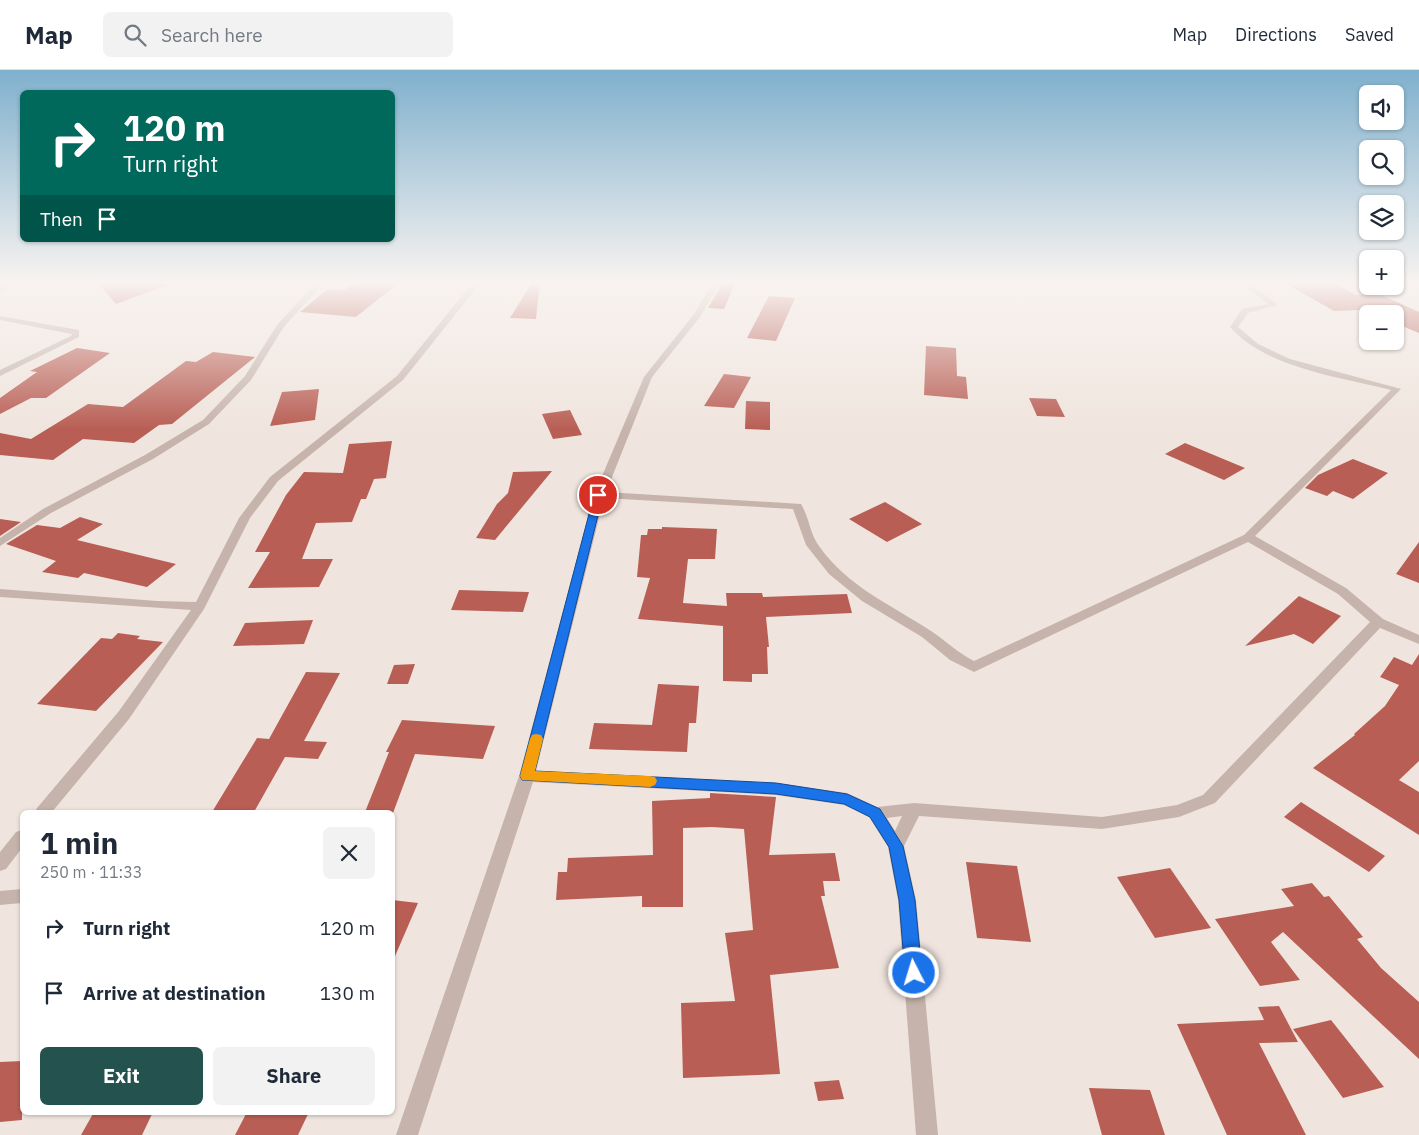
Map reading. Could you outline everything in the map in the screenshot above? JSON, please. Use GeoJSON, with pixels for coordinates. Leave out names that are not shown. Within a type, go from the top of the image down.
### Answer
{"type":"FeatureCollection","features":[{"type":"Feature","properties":{"kind":"street"},"geometry":{"type":"LineString","coordinates":[[0,373],[75,337],[76,332],[69,331]]}},
{"type":"Feature","properties":{"kind":"street"},"geometry":{"type":"LineString","coordinates":[[0,543],[47,511],[148,457],[206,422],[248,378],[278,331]]}},
{"type":"Feature","properties":{"kind":"street"},"geometry":{"type":"LineString","coordinates":[[45,810],[124,715],[200,606],[244,518],[274,479],[400,378],[438,331]]}},
{"type":"Feature","properties":{"kind":"street"},"geometry":{"type":"LineString","coordinates":[[407,1135],[527,776],[598,495],[648,377],[685,331]]}},
{"type":"Feature","properties":{"kind":"street"},"geometry":{"type":"LineString","coordinates":[[598,495],[797,506],[812,545],[833,571],[866,598],[927,634],[955,657],[974,667],[1248,536],[1397,389],[1287,361],[1255,346],[1238,331]]}},
{"type":"Feature","properties":{"kind":"street"},"geometry":{"type":"LineString","coordinates":[[1248,536],[1342,591],[1378,622],[1419,640]]}},
{"type":"Feature","properties":{"kind":"street"},"geometry":{"type":"LineString","coordinates":[[0,593],[157,605],[200,606]]}},
{"type":"Feature","properties":{"kind":"street"},"geometry":{"type":"LineString","coordinates":[[875,813],[914,809],[1102,823],[1178,811],[1194,805],[1209,799],[1378,622]]}},
{"type":"Feature","properties":{"kind":"street"},"geometry":{"type":"LineString","coordinates":[[527,776],[776,788],[847,799],[875,813],[896,846],[907,900],[927,1135]]}},
{"type":"Feature","properties":{"kind":"street"},"geometry":{"type":"LineString","coordinates":[[896,846],[914,809]]}},
{"type":"Feature","properties":{"kind":"street"},"geometry":{"type":"LineString","coordinates":[[0,864],[20,839]]}},
{"type":"Feature","properties":{"kind":"street"},"geometry":{"type":"LineString","coordinates":[[0,898],[20,896]]}},
{"type":"Feature","properties":{"kind":"building"},"geometry":{"type":"Polygon","coordinates":[[[751,331],[781,331],[776,341],[747,338],[751,331]]]}},
{"type":"Feature","properties":{"kind":"building"},"geometry":{"type":"Polygon","coordinates":[[[926,346],[956,348],[957,376],[966,377],[968,399],[924,395],[926,346]]]}},
{"type":"Feature","properties":{"kind":"building"},"geometry":{"type":"Polygon","coordinates":[[[77,348],[110,353],[46,398],[31,398],[0,414],[0,398],[37,372],[30,371],[77,348]]]}},
{"type":"Feature","properties":{"kind":"building"},"geometry":{"type":"Polygon","coordinates":[[[213,352],[255,357],[172,424],[159,425],[134,443],[83,439],[53,460],[0,455],[0,433],[31,439],[88,404],[123,407],[186,361],[196,362],[213,352]]]}},
{"type":"Feature","properties":{"kind":"building"},"geometry":{"type":"Polygon","coordinates":[[[724,374],[751,377],[734,408],[704,406],[724,374]]]}},
{"type":"Feature","properties":{"kind":"building"},"geometry":{"type":"Polygon","coordinates":[[[319,389],[315,420],[270,426],[282,392],[319,389]]]}},
{"type":"Feature","properties":{"kind":"building"},"geometry":{"type":"Polygon","coordinates":[[[1029,398],[1056,399],[1065,417],[1037,416],[1029,398]]]}},
{"type":"Feature","properties":{"kind":"building"},"geometry":{"type":"Polygon","coordinates":[[[746,401],[770,402],[770,430],[745,429],[746,401]]]}},
{"type":"Feature","properties":{"kind":"building"},"geometry":{"type":"Polygon","coordinates":[[[570,410],[582,435],[553,439],[542,414],[570,410]]]}},
{"type":"Feature","properties":{"kind":"building"},"geometry":{"type":"Polygon","coordinates":[[[392,441],[386,478],[374,479],[366,499],[361,499],[352,522],[316,523],[302,559],[333,559],[319,587],[248,588],[270,552],[255,552],[286,495],[304,472],[343,473],[349,444],[392,441]]]}},
{"type":"Feature","properties":{"kind":"building"},"geometry":{"type":"Polygon","coordinates":[[[1185,443],[1245,468],[1224,480],[1165,454],[1185,443]]]}},
{"type":"Feature","properties":{"kind":"building"},"geometry":{"type":"Polygon","coordinates":[[[1353,459],[1388,473],[1353,499],[1333,491],[1327,496],[1305,488],[1318,475],[1353,459]]]}},
{"type":"Feature","properties":{"kind":"building"},"geometry":{"type":"Polygon","coordinates":[[[552,471],[495,540],[476,538],[497,504],[508,493],[513,472],[552,471]]]}},
{"type":"Feature","properties":{"kind":"building"},"geometry":{"type":"Polygon","coordinates":[[[885,502],[922,524],[887,542],[849,519],[885,502]]]}},
{"type":"Feature","properties":{"kind":"building"},"geometry":{"type":"Polygon","coordinates":[[[80,517],[103,524],[77,540],[176,564],[147,587],[84,573],[78,578],[42,572],[56,561],[6,544],[37,525],[60,528],[80,517]]]}},
{"type":"Feature","properties":{"kind":"building"},"geometry":{"type":"Polygon","coordinates":[[[0,519],[21,522],[0,536],[0,519]]]}},
{"type":"Feature","properties":{"kind":"building"},"geometry":{"type":"Polygon","coordinates":[[[662,527],[717,529],[715,559],[688,559],[683,603],[727,606],[726,593],[762,593],[763,597],[847,594],[852,613],[766,617],[769,647],[767,647],[768,674],[752,674],[752,682],[723,681],[723,626],[638,619],[650,578],[637,577],[641,535],[647,535],[648,529],[662,529],[662,527]]]}},
{"type":"Feature","properties":{"kind":"building"},"geometry":{"type":"Polygon","coordinates":[[[1419,542],[1419,583],[1396,574],[1419,542]]]}},
{"type":"Feature","properties":{"kind":"building"},"geometry":{"type":"Polygon","coordinates":[[[459,590],[529,592],[523,612],[451,610],[459,590]]]}},
{"type":"Feature","properties":{"kind":"building"},"geometry":{"type":"Polygon","coordinates":[[[1299,596],[1341,616],[1313,644],[1294,634],[1245,646],[1299,596]]]}},
{"type":"Feature","properties":{"kind":"building"},"geometry":{"type":"Polygon","coordinates":[[[313,620],[304,644],[233,646],[245,623],[313,620]]]}},
{"type":"Feature","properties":{"kind":"building"},"geometry":{"type":"Polygon","coordinates":[[[118,633],[140,636],[137,639],[163,642],[96,711],[37,704],[101,638],[112,639],[118,633]]]}},
{"type":"Feature","properties":{"kind":"building"},"geometry":{"type":"Polygon","coordinates":[[[1419,654],[1419,761],[1399,780],[1419,792],[1419,835],[1313,768],[1355,735],[1385,706],[1399,685],[1380,677],[1394,657],[1412,665],[1419,654]]]}},
{"type":"Feature","properties":{"kind":"building"},"geometry":{"type":"Polygon","coordinates":[[[415,664],[408,684],[387,684],[394,665],[415,664]]]}},
{"type":"Feature","properties":{"kind":"building"},"geometry":{"type":"Polygon","coordinates":[[[306,672],[340,673],[304,741],[327,742],[318,759],[285,757],[255,810],[213,810],[257,738],[269,739],[306,672]]]}},
{"type":"Feature","properties":{"kind":"building"},"geometry":{"type":"Polygon","coordinates":[[[658,684],[699,686],[696,723],[689,723],[687,752],[589,749],[594,723],[652,725],[658,684]]]}},
{"type":"Feature","properties":{"kind":"building"},"geometry":{"type":"Polygon","coordinates":[[[402,720],[495,726],[483,759],[415,754],[394,810],[366,810],[389,752],[386,752],[402,720]]]}},
{"type":"Feature","properties":{"kind":"building"},"geometry":{"type":"Polygon","coordinates":[[[710,793],[776,797],[769,855],[835,853],[840,881],[823,881],[825,896],[821,896],[839,968],[770,975],[780,1074],[683,1078],[681,1003],[735,1001],[725,933],[753,930],[744,829],[683,828],[683,907],[642,907],[642,896],[556,900],[558,872],[567,872],[568,858],[653,855],[652,801],[710,798],[710,793]]]}},
{"type":"Feature","properties":{"kind":"building"},"geometry":{"type":"Polygon","coordinates":[[[1301,802],[1385,856],[1369,872],[1284,817],[1301,802]]]}},
{"type":"Feature","properties":{"kind":"building"},"geometry":{"type":"Polygon","coordinates":[[[966,862],[1017,866],[1031,942],[977,938],[966,862]]]}},
{"type":"Feature","properties":{"kind":"building"},"geometry":{"type":"Polygon","coordinates":[[[1170,868],[1211,928],[1155,938],[1117,877],[1170,868]]]}},
{"type":"Feature","properties":{"kind":"building"},"geometry":{"type":"Polygon","coordinates":[[[1312,883],[1324,897],[1329,896],[1363,937],[1357,939],[1381,968],[1419,1002],[1419,1059],[1283,932],[1271,942],[1300,980],[1260,986],[1215,919],[1294,906],[1281,889],[1312,883]]]}},
{"type":"Feature","properties":{"kind":"building"},"geometry":{"type":"Polygon","coordinates":[[[395,900],[418,903],[395,956],[395,900]]]}},
{"type":"Feature","properties":{"kind":"building"},"geometry":{"type":"Polygon","coordinates":[[[1279,1006],[1298,1042],[1259,1043],[1306,1135],[1227,1135],[1177,1024],[1264,1020],[1258,1007],[1279,1006]]]}},
{"type":"Feature","properties":{"kind":"building"},"geometry":{"type":"Polygon","coordinates":[[[1331,1020],[1384,1087],[1343,1098],[1293,1029],[1331,1020]]]}},
{"type":"Feature","properties":{"kind":"building"},"geometry":{"type":"Polygon","coordinates":[[[20,1061],[20,1115],[22,1115],[22,1120],[0,1122],[0,1062],[20,1061]]]}},
{"type":"Feature","properties":{"kind":"building"},"geometry":{"type":"Polygon","coordinates":[[[839,1080],[844,1099],[818,1101],[814,1082],[839,1080]]]}},
{"type":"Feature","properties":{"kind":"building"},"geometry":{"type":"Polygon","coordinates":[[[1089,1088],[1150,1090],[1165,1135],[1102,1135],[1089,1088]]]}},
{"type":"Feature","properties":{"kind":"building"},"geometry":{"type":"Polygon","coordinates":[[[92,1115],[152,1115],[142,1135],[81,1135],[92,1115]]]}},
{"type":"Feature","properties":{"kind":"building"},"geometry":{"type":"Polygon","coordinates":[[[245,1115],[308,1115],[298,1135],[235,1135],[245,1115]]]}},
{"type":"Feature","properties":{"kind":"slow traffic"},"geometry":{"type":"LineString","coordinates":[[536,739],[527,776],[650,781]]}},
{"type":"Feature","properties":{"kind":"route"},"geometry":{"type":"LineString","coordinates":[[598,495],[527,776],[776,788],[847,799],[875,813],[896,846],[907,900],[914,973]]}}]}
